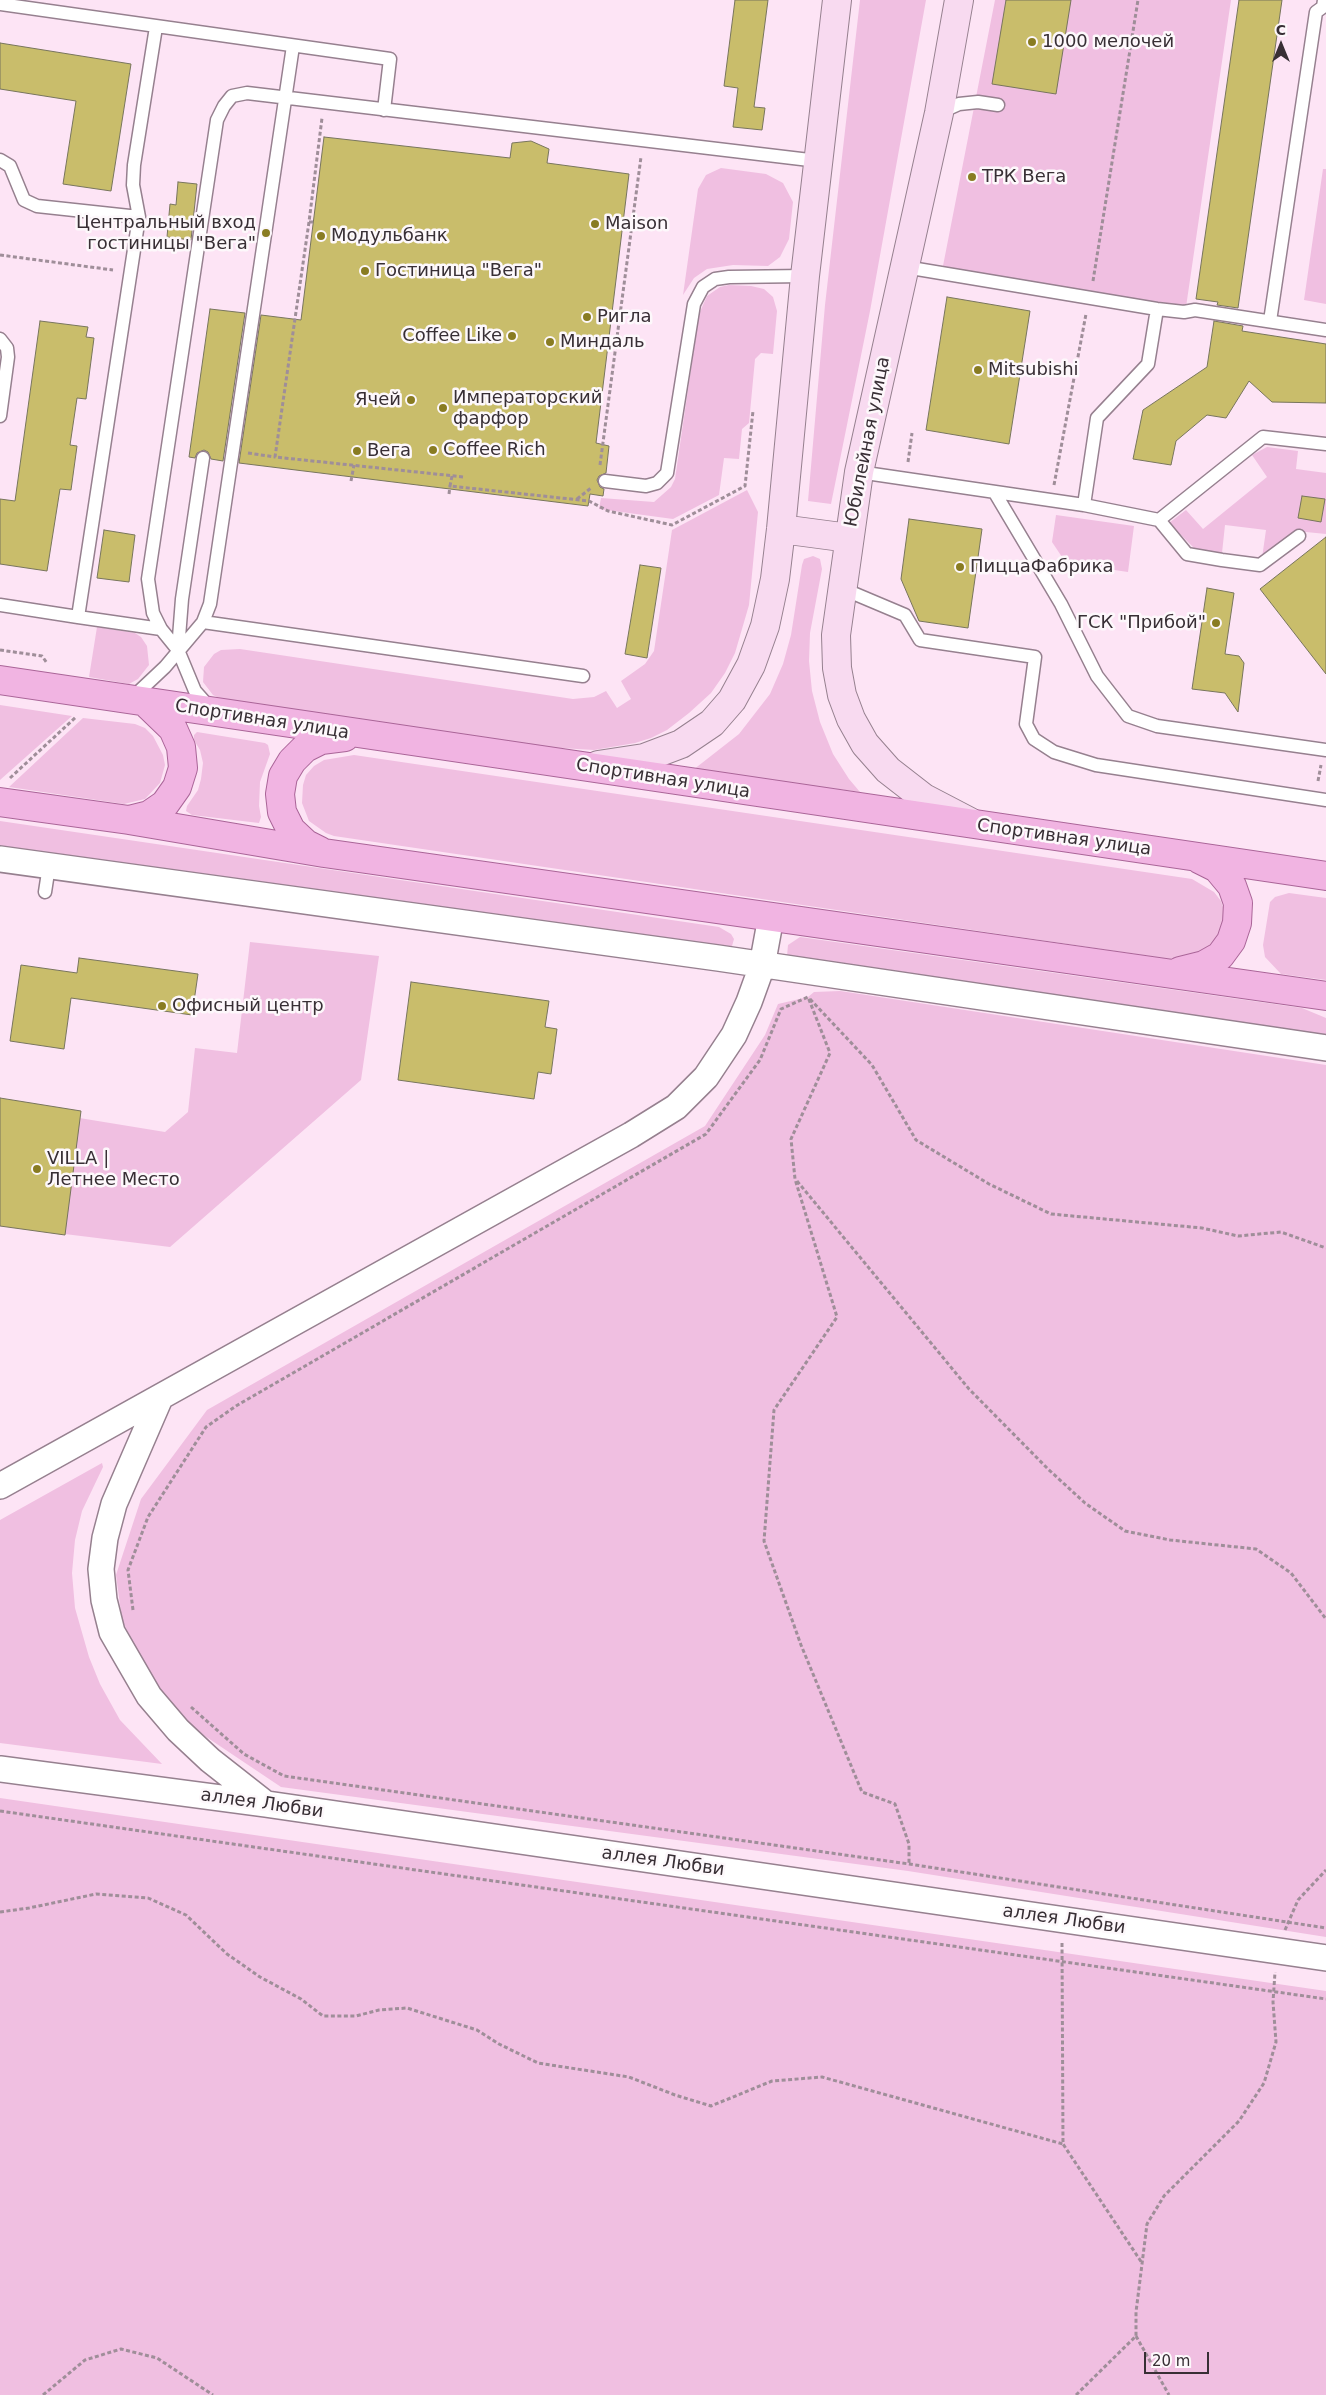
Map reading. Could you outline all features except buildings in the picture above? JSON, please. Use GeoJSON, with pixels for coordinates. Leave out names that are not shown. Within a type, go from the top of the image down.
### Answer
{"type":"FeatureCollection","features":[{"type":"Feature","properties":{"kind":"main road"},"geometry":{"type":"LineString","coordinates":[[586,767],[644,758],[681,744],[712,723],[732,700],[751,665],[765,626],[775,579],[781,529],[805,276],[837,0]]}},
{"type":"Feature","properties":{"kind":"main road","name":"Юбилейная улица"},"geometry":{"type":"LineString","coordinates":[[959,0],[939,113],[859,472],[841,588],[836,635],[842,694],[851,719],[865,744],[888,770],[924,798],[978,826]]}},
{"type":"Feature","properties":{"kind":"main road"},"geometry":{"type":"LineString","coordinates":[[781,529],[849,538]]}},
{"type":"Feature","properties":{"kind":"main road","name":"Спортивная улица"},"geometry":{"type":"LineString","coordinates":[[0,680],[368,736],[1326,876]]}},
{"type":"Feature","properties":{"kind":"main road"},"geometry":{"type":"LineString","coordinates":[[129,820],[148,815],[165,804],[177,787],[183,768],[181,747],[173,729],[138,701]]}},
{"type":"Feature","properties":{"kind":"main road"},"geometry":{"type":"LineString","coordinates":[[324,853],[306,844],[291,830],[282,812],[280,794],[284,776],[292,761],[305,748],[321,740],[368,736]]}},
{"type":"Feature","properties":{"kind":"main road"},"geometry":{"type":"LineString","coordinates":[[4,791],[129,820],[324,853],[1326,996]]}},
{"type":"Feature","properties":{"kind":"main road"},"geometry":{"type":"LineString","coordinates":[[1174,973],[1204,965],[1220,956],[1231,941],[1237,923],[1238,903],[1232,886],[1217,868],[1196,857]]}},
{"type":"Feature","properties":{"kind":"street"},"geometry":{"type":"LineString","coordinates":[[0,859],[596,941],[1326,1048]]}},
{"type":"Feature","properties":{"kind":"street"},"geometry":{"type":"LineString","coordinates":[[0,1486],[623,1140],[676,1107],[706,1077],[734,1035],[762,966],[771,916]]}},
{"type":"Feature","properties":{"kind":"street"},"geometry":{"type":"LineString","coordinates":[[160,1398],[114,1504],[105,1538],[101,1569],[104,1600],[112,1632],[149,1696],[178,1730],[210,1760],[266,1804]]}},
{"type":"Feature","properties":{"kind":"street","name":"аллея Любви"},"geometry":{"type":"LineString","coordinates":[[0,1769],[266,1804],[1326,1958]]}},
{"type":"Feature","properties":{"kind":"lane"},"geometry":{"type":"LineString","coordinates":[[1270,321],[1316,12],[1323,7],[1324,0]]}},
{"type":"Feature","properties":{"kind":"lane"},"geometry":{"type":"LineString","coordinates":[[0,4],[54,6],[156,27],[390,59],[384,110]]}},
{"type":"Feature","properties":{"kind":"lane"},"geometry":{"type":"LineString","coordinates":[[78,617],[139,217],[133,185],[134,165],[156,27]]}},
{"type":"Feature","properties":{"kind":"lane"},"geometry":{"type":"LineString","coordinates":[[138,701],[178,650],[203,622],[210,604],[293,46]]}},
{"type":"Feature","properties":{"kind":"lane"},"geometry":{"type":"LineString","coordinates":[[214,712],[195,690],[178,650],[161,629],[153,613],[148,579],[217,120],[232,96],[247,93],[818,161]]}},
{"type":"Feature","properties":{"kind":"lane"},"geometry":{"type":"LineString","coordinates":[[939,113],[959,104],[978,102],[998,105]]}},
{"type":"Feature","properties":{"kind":"lane"},"geometry":{"type":"LineString","coordinates":[[0,160],[10,166],[24,200],[37,206],[139,217]]}},
{"type":"Feature","properties":{"kind":"lane"},"geometry":{"type":"LineString","coordinates":[[905,267],[1157,309],[1184,312],[1195,310],[1326,330]]}},
{"type":"Feature","properties":{"kind":"lane"},"geometry":{"type":"LineString","coordinates":[[600,479],[646,486],[657,483],[667,472],[694,304],[703,287],[715,279],[729,277],[805,276]]}},
{"type":"Feature","properties":{"kind":"lane"},"geometry":{"type":"LineString","coordinates":[[1084,505],[1097,418],[1148,364],[1157,309]]}},
{"type":"Feature","properties":{"kind":"lane"},"geometry":{"type":"LineString","coordinates":[[0,339],[7,348],[8,357],[0,416]]}},
{"type":"Feature","properties":{"kind":"lane"},"geometry":{"type":"LineString","coordinates":[[1159,520],[1262,437],[1326,442]]}},
{"type":"Feature","properties":{"kind":"lane"},"geometry":{"type":"LineString","coordinates":[[178,650],[182,599],[203,458]]}},
{"type":"Feature","properties":{"kind":"lane"},"geometry":{"type":"LineString","coordinates":[[859,472],[1084,505],[1159,520],[1187,554],[1252,564],[1260,565],[1299,536]]}},
{"type":"Feature","properties":{"kind":"lane"},"geometry":{"type":"LineString","coordinates":[[994,492],[1061,604],[1097,676],[1128,716],[1157,726],[1325,750]]}},
{"type":"Feature","properties":{"kind":"lane"},"geometry":{"type":"LineString","coordinates":[[841,588],[905,615],[920,640],[1035,657],[1026,724],[1034,739],[1054,752],[1096,766],[1320,799]]}},
{"type":"Feature","properties":{"kind":"lane"},"geometry":{"type":"LineString","coordinates":[[0,605],[161,629]]}},
{"type":"Feature","properties":{"kind":"lane"},"geometry":{"type":"LineString","coordinates":[[203,622],[583,676]]}},
{"type":"Feature","properties":{"kind":"lane"},"geometry":{"type":"LineString","coordinates":[[45,892],[49,866]]}},
{"type":"Feature","properties":{"kind":"path"},"geometry":{"type":"LineString","coordinates":[[1051,501],[1089,298],[1138,0]]}},
{"type":"Feature","properties":{"kind":"path"},"geometry":{"type":"LineString","coordinates":[[320,137],[311,222],[275,457],[464,477]]}},
{"type":"Feature","properties":{"kind":"path"},"geometry":{"type":"LineString","coordinates":[[577,499],[600,479],[643,141]]}},
{"type":"Feature","properties":{"kind":"path"},"geometry":{"type":"LineString","coordinates":[[0,255],[131,272]]}},
{"type":"Feature","properties":{"kind":"path"},"geometry":{"type":"LineString","coordinates":[[450,486],[589,501],[608,512],[672,525],[745,486],[753,411]]}},
{"type":"Feature","properties":{"kind":"path"},"geometry":{"type":"LineString","coordinates":[[907,472],[912,433]]}},
{"type":"Feature","properties":{"kind":"path"},"geometry":{"type":"LineString","coordinates":[[351,481],[354,465]]}},
{"type":"Feature","properties":{"kind":"path"},"geometry":{"type":"LineString","coordinates":[[449,494],[452,476]]}},
{"type":"Feature","properties":{"kind":"path"},"geometry":{"type":"LineString","coordinates":[[4,791],[76,717]]}},
{"type":"Feature","properties":{"kind":"path"},"geometry":{"type":"LineString","coordinates":[[1320,799],[1325,750]]}},
{"type":"Feature","properties":{"kind":"path"},"geometry":{"type":"LineString","coordinates":[[800,992],[808,997],[872,1065],[916,1140],[998,1189],[1050,1214],[1202,1228],[1238,1236],[1280,1232],[1326,1248]]}},
{"type":"Feature","properties":{"kind":"path"},"geometry":{"type":"LineString","coordinates":[[808,997],[830,1053],[791,1139],[795,1178],[837,1317],[774,1410],[764,1541],[801,1645],[862,1792],[895,1804],[909,1844],[909,1864]]}},
{"type":"Feature","properties":{"kind":"path"},"geometry":{"type":"LineString","coordinates":[[133,1614],[128,1570],[145,1526],[206,1427],[244,1401],[706,1134],[760,1060],[781,1009],[808,997]]}},
{"type":"Feature","properties":{"kind":"path"},"geometry":{"type":"LineString","coordinates":[[795,1178],[969,1388],[1048,1469],[1085,1503],[1124,1531],[1170,1540],[1256,1549],[1291,1573],[1326,1619]]}},
{"type":"Feature","properties":{"kind":"path"},"geometry":{"type":"LineString","coordinates":[[184,1701],[244,1754],[284,1776],[909,1864],[1326,1928]]}},
{"type":"Feature","properties":{"kind":"path"},"geometry":{"type":"LineString","coordinates":[[0,1811],[1326,1998]]}},
{"type":"Feature","properties":{"kind":"path"},"geometry":{"type":"LineString","coordinates":[[1169,2395],[1136,2336],[1136,2312],[1147,2224],[1164,2196],[1239,2121],[1264,2082],[1276,2042],[1273,1992],[1277,1951],[1298,1900],[1326,1870]]}},
{"type":"Feature","properties":{"kind":"path"},"geometry":{"type":"LineString","coordinates":[[0,1912],[96,1894],[148,1898],[186,1916],[227,1954],[260,1977],[301,1999],[323,2016],[356,2016],[378,2010],[406,2008],[478,2030],[498,2044],[538,2063],[629,2077],[675,2095],[711,2106],[772,2081],[822,2077],[1063,2144]]}},
{"type":"Feature","properties":{"kind":"path"},"geometry":{"type":"LineString","coordinates":[[1062,1920],[1063,2144],[1142,2263]]}},
{"type":"Feature","properties":{"kind":"path"},"geometry":{"type":"LineString","coordinates":[[1076,2395],[1136,2336]]}},
{"type":"Feature","properties":{"kind":"path"},"geometry":{"type":"LineString","coordinates":[[43,2395],[85,2360],[121,2349],[157,2358],[213,2395]]}},
{"type":"Feature","properties":{"kind":"shaded area"},"geometry":{"type":"Polygon","coordinates":[[[860,0],[926,0],[870,311],[831,504],[808,501],[825,305],[860,0]]]}},
{"type":"Feature","properties":{"kind":"shaded area"},"geometry":{"type":"Polygon","coordinates":[[[995,0],[1231,0],[1186,307],[942,271],[995,0]]]}},
{"type":"Feature","properties":{"kind":"shaded area"},"geometry":{"type":"Polygon","coordinates":[[[721,168],[766,174],[783,183],[793,202],[789,239],[780,257],[768,266],[733,265],[707,269],[694,278],[683,295],[698,189],[706,175],[721,168]]]}},
{"type":"Feature","properties":{"kind":"shaded area"},"geometry":{"type":"Polygon","coordinates":[[[1323,169],[1326,169],[1326,304],[1304,300],[1323,169]]]}},
{"type":"Feature","properties":{"kind":"shaded area"},"geometry":{"type":"Polygon","coordinates":[[[729,285],[751,286],[764,289],[773,297],[777,311],[773,354],[761,353],[755,359],[749,423],[742,429],[739,459],[724,458],[719,495],[673,519],[599,509],[601,498],[654,502],[671,487],[675,479],[699,314],[707,296],[720,287],[729,285]]]}},
{"type":"Feature","properties":{"kind":"shaded area"},"geometry":{"type":"Polygon","coordinates":[[[1267,447],[1298,451],[1296,469],[1326,473],[1326,534],[1296,531],[1262,558],[1266,530],[1225,525],[1222,553],[1196,550],[1169,523],[1186,510],[1203,529],[1267,477],[1252,455],[1267,447]]]}},
{"type":"Feature","properties":{"kind":"shaded area"},"geometry":{"type":"Polygon","coordinates":[[[747,490],[758,512],[749,605],[735,653],[725,673],[711,693],[667,730],[651,738],[635,743],[594,750],[544,747],[221,699],[213,695],[203,682],[204,667],[214,654],[221,650],[240,649],[573,699],[594,697],[606,691],[617,708],[631,699],[621,681],[645,664],[654,651],[672,530],[747,490]]]}},
{"type":"Feature","properties":{"kind":"shaded area"},"geometry":{"type":"Polygon","coordinates":[[[1056,515],[1134,526],[1128,572],[1066,563],[1052,542],[1056,515]]]}},
{"type":"Feature","properties":{"kind":"shaded area"},"geometry":{"type":"Polygon","coordinates":[[[813,556],[820,559],[822,569],[810,633],[809,661],[812,691],[820,722],[833,754],[860,792],[693,770],[739,734],[770,694],[783,664],[791,635],[802,565],[804,559],[813,556]]]}},
{"type":"Feature","properties":{"kind":"shaded area"},"geometry":{"type":"Polygon","coordinates":[[[97,627],[135,633],[141,637],[147,646],[149,665],[138,679],[129,684],[89,677],[97,627]]]}},
{"type":"Feature","properties":{"kind":"shaded area"},"geometry":{"type":"Polygon","coordinates":[[[0,705],[72,716],[0,780],[0,705]]]}},
{"type":"Feature","properties":{"kind":"shaded area"},"geometry":{"type":"Polygon","coordinates":[[[83,718],[135,724],[145,728],[153,736],[163,755],[165,765],[160,783],[145,799],[124,804],[9,787],[83,718]]]}},
{"type":"Feature","properties":{"kind":"shaded area"},"geometry":{"type":"Polygon","coordinates":[[[197,732],[268,745],[270,754],[260,782],[259,806],[261,817],[259,823],[192,815],[186,811],[187,806],[198,790],[201,779],[203,763],[200,750],[194,740],[194,735],[197,732]]]}},
{"type":"Feature","properties":{"kind":"shaded area"},"geometry":{"type":"Polygon","coordinates":[[[354,755],[1192,879],[1214,892],[1221,901],[1225,913],[1225,923],[1212,950],[1176,960],[334,836],[326,833],[309,821],[302,803],[303,785],[306,775],[314,766],[324,760],[354,755]]]}},
{"type":"Feature","properties":{"kind":"shaded area"},"geometry":{"type":"Polygon","coordinates":[[[0,821],[719,927],[731,934],[734,939],[729,950],[0,849],[0,821]]]}},
{"type":"Feature","properties":{"kind":"shaded area"},"geometry":{"type":"Polygon","coordinates":[[[1289,893],[1326,898],[1326,980],[1281,974],[1265,957],[1263,945],[1270,902],[1275,897],[1289,893]]]}},
{"type":"Feature","properties":{"kind":"shaded area"},"geometry":{"type":"Polygon","coordinates":[[[800,937],[1302,1008],[1326,1018],[1326,1044],[787,956],[788,945],[800,937]]]}},
{"type":"Feature","properties":{"kind":"shaded area"},"geometry":{"type":"Polygon","coordinates":[[[250,942],[379,956],[361,1080],[170,1247],[0,1226],[0,1105],[165,1132],[188,1112],[195,1048],[237,1053],[250,942]]]}},
{"type":"Feature","properties":{"kind":"shaded area"},"geometry":{"type":"Polygon","coordinates":[[[840,991],[1326,1065],[1326,1937],[908,1871],[281,1787],[187,1724],[154,1685],[122,1620],[116,1575],[141,1499],[207,1410],[705,1126],[765,1035],[778,1004],[808,997],[814,992],[840,991]]]}},
{"type":"Feature","properties":{"kind":"shaded area"},"geometry":{"type":"Polygon","coordinates":[[[102,1463],[103,1467],[82,1511],[75,1540],[72,1573],[75,1608],[89,1657],[100,1684],[120,1720],[162,1764],[0,1743],[0,1520],[102,1463]]]}},
{"type":"Feature","properties":{"kind":"shaded area"},"geometry":{"type":"Polygon","coordinates":[[[0,1798],[1326,1991],[1326,2395],[0,2395],[0,1798]]]}},
{"type":"Feature","properties":{"kind":"place","name":"1000 мелочей"},"geometry":{"type":"Point","coordinates":[1032,42]}},
{"type":"Feature","properties":{"kind":"place","name":"ТРК Вега"},"geometry":{"type":"Point","coordinates":[972,177]}},
{"type":"Feature","properties":{"kind":"place","name":"Maison"},"geometry":{"type":"Point","coordinates":[595,224]}},
{"type":"Feature","properties":{"kind":"place","name":"Центральный вход гостиницы \"Вега\""},"geometry":{"type":"Point","coordinates":[266,233]}},
{"type":"Feature","properties":{"kind":"place","name":"Модульбанк"},"geometry":{"type":"Point","coordinates":[321,236]}},
{"type":"Feature","properties":{"kind":"place","name":"Гостиница \"Вега\""},"geometry":{"type":"Point","coordinates":[365,271]}},
{"type":"Feature","properties":{"kind":"place","name":"Ригла"},"geometry":{"type":"Point","coordinates":[587,317]}},
{"type":"Feature","properties":{"kind":"place","name":"Coffee Like"},"geometry":{"type":"Point","coordinates":[512,336]}},
{"type":"Feature","properties":{"kind":"place","name":"Миндаль"},"geometry":{"type":"Point","coordinates":[550,342]}},
{"type":"Feature","properties":{"kind":"place","name":"Mitsubishi"},"geometry":{"type":"Point","coordinates":[978,370]}},
{"type":"Feature","properties":{"kind":"place","name":"Ячей"},"geometry":{"type":"Point","coordinates":[411,400]}},
{"type":"Feature","properties":{"kind":"place","name":"Императорский фарфор"},"geometry":{"type":"Point","coordinates":[443,408]}},
{"type":"Feature","properties":{"kind":"place","name":"Coffee Rich"},"geometry":{"type":"Point","coordinates":[433,450]}},
{"type":"Feature","properties":{"kind":"place","name":"Вега"},"geometry":{"type":"Point","coordinates":[357,451]}},
{"type":"Feature","properties":{"kind":"place","name":"ПиццаФабрика"},"geometry":{"type":"Point","coordinates":[960,567]}},
{"type":"Feature","properties":{"kind":"place","name":"ГСК \"Прибой\""},"geometry":{"type":"Point","coordinates":[1216,623]}},
{"type":"Feature","properties":{"kind":"place","name":"Офисный центр"},"geometry":{"type":"Point","coordinates":[162,1006]}},
{"type":"Feature","properties":{"kind":"place","name":"VILLA | Летнее Место"},"geometry":{"type":"Point","coordinates":[37,1169]}}]}
